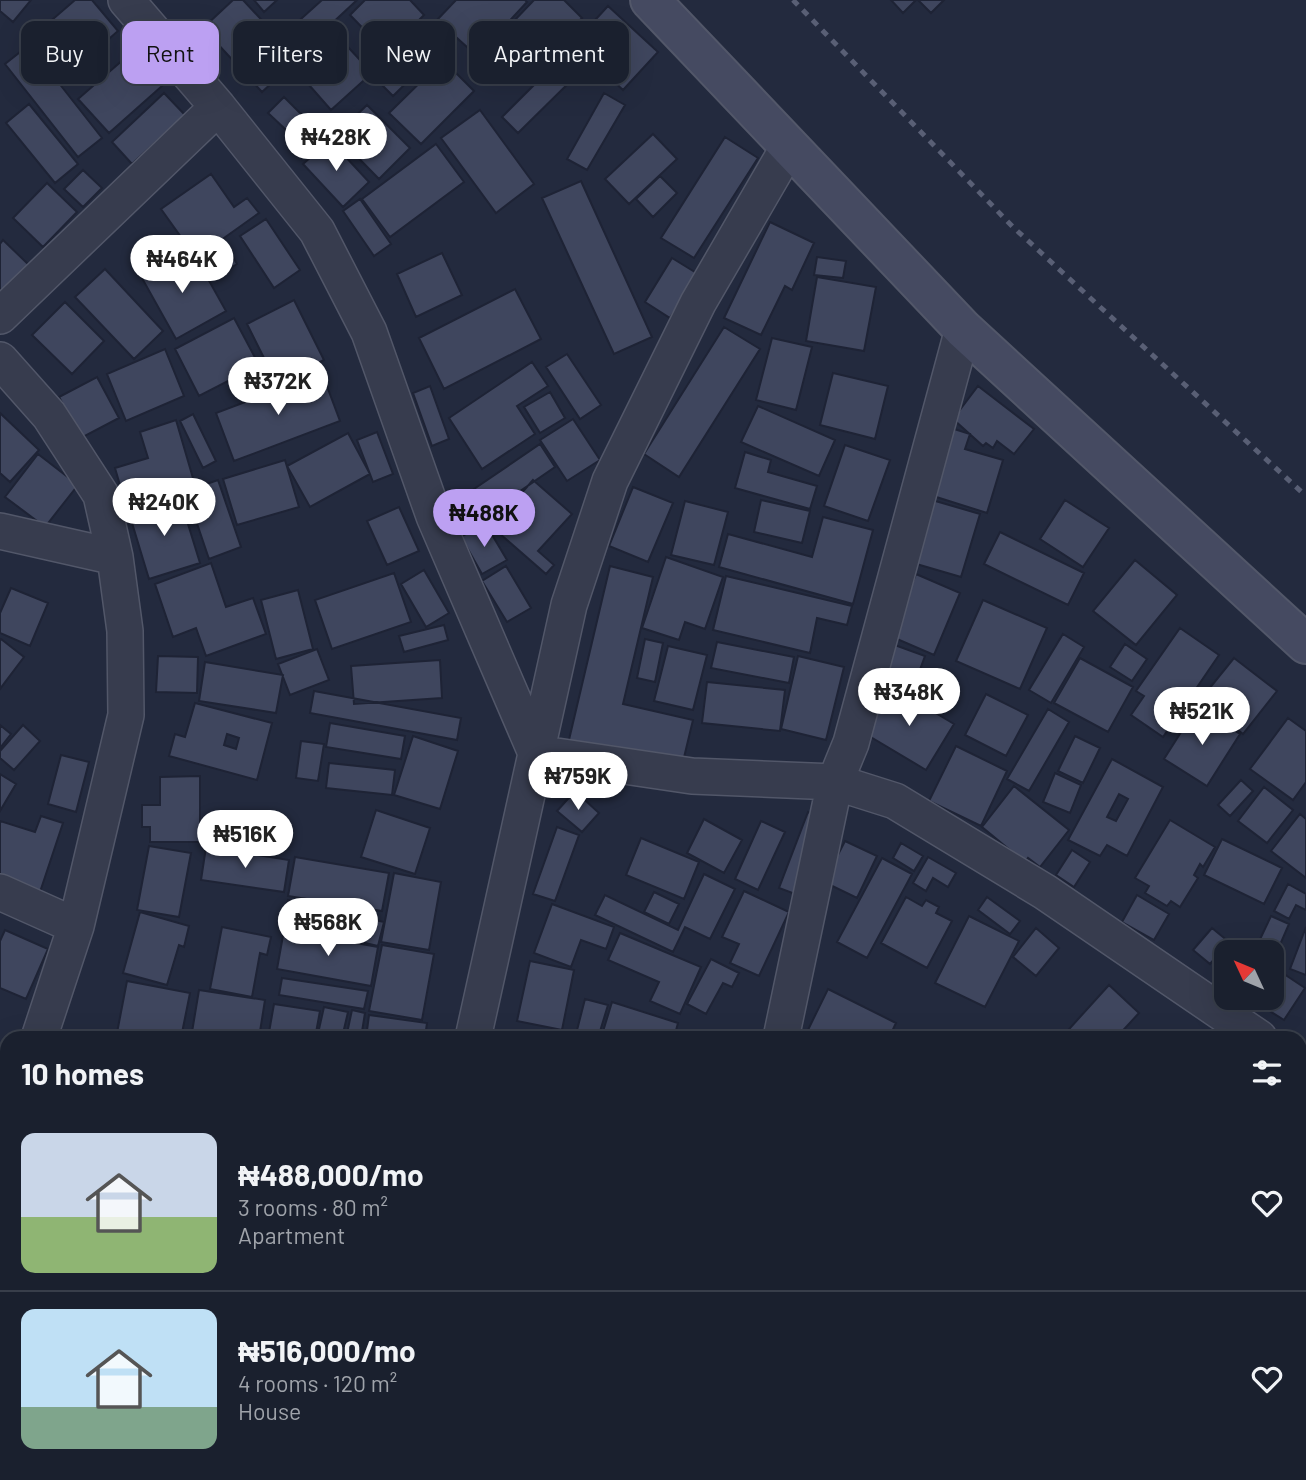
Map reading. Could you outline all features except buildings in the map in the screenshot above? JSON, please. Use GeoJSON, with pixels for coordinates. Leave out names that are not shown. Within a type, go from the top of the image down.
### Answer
{"type":"FeatureCollection","features":[{"type":"Feature","properties":{"kind":"main road"},"geometry":{"type":"LineString","coordinates":[[650,0],[963,329],[1306,643]]}},
{"type":"Feature","properties":{"kind":"street"},"geometry":{"type":"LineString","coordinates":[[126,0],[218,107],[317,231],[369,332],[434,516],[536,753]]}},
{"type":"Feature","properties":{"kind":"street"},"geometry":{"type":"LineString","coordinates":[[0,316],[218,107]]}},
{"type":"Feature","properties":{"kind":"street"},"geometry":{"type":"LineString","coordinates":[[475,1031],[569,605],[610,481],[698,303],[788,148]]}},
{"type":"Feature","properties":{"kind":"street"},"geometry":{"type":"LineString","coordinates":[[782,1031],[835,782],[851,743],[963,329]]}},
{"type":"Feature","properties":{"kind":"street"},"geometry":{"type":"LineString","coordinates":[[0,360],[49,415],[100,495],[115,557],[125,631],[126,715],[76,926],[41,1031]]}},
{"type":"Feature","properties":{"kind":"street"},"geometry":{"type":"LineString","coordinates":[[0,531],[115,557]]}},
{"type":"Feature","properties":{"kind":"street"},"geometry":{"type":"LineString","coordinates":[[536,753],[692,776],[835,782],[895,801],[1045,892],[1249,1031]]}},
{"type":"Feature","properties":{"kind":"street"},"geometry":{"type":"LineString","coordinates":[[0,892],[76,926]]}},
{"type":"Feature","properties":{"kind":"railway"},"geometry":{"type":"LineString","coordinates":[[793,0],[1013,227],[1306,496]]}}]}
